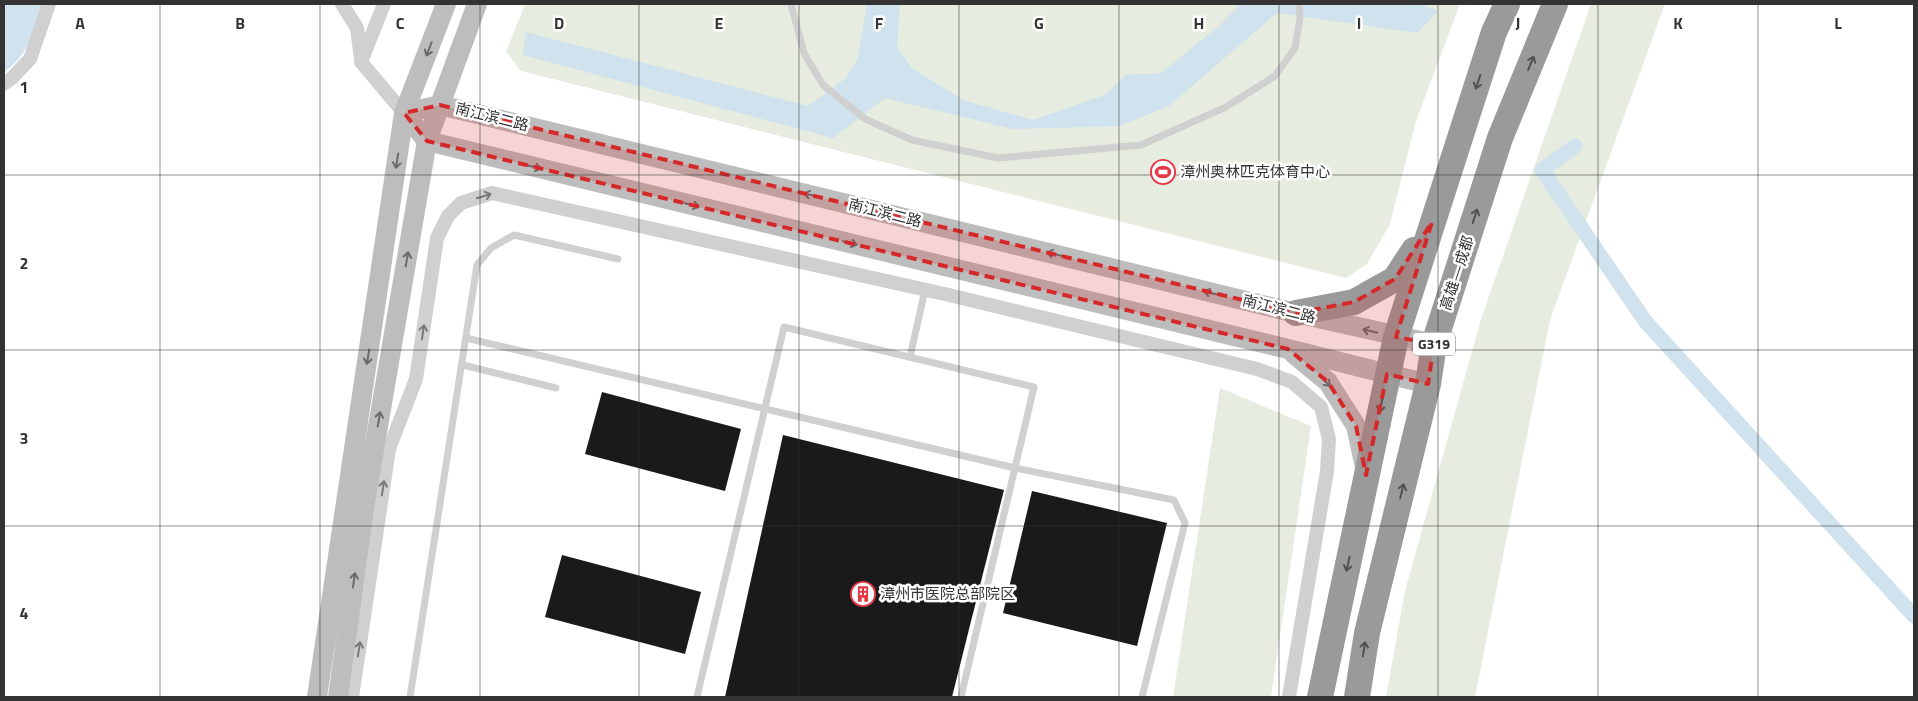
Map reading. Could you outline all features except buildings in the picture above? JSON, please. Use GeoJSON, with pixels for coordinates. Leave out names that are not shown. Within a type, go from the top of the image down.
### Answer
{"type":"FeatureCollection","features":[{"type":"Feature","properties":{"kind":"highway","name":"G319"},"geometry":{"type":"LineString","coordinates":[[1320,697],[1396,336],[1494,32],[1507,4]]}},
{"type":"Feature","properties":{"kind":"highway","name":"高雄—成都"},"geometry":{"type":"LineString","coordinates":[[1357,697],[1367,633],[1428,384],[1434,344],[1500,138],[1555,4]]}},
{"type":"Feature","properties":{"kind":"highway"},"geometry":{"type":"LineString","coordinates":[[1296,314],[1354,302],[1395,280],[1432,222]]}},
{"type":"Feature","properties":{"kind":"street"},"geometry":{"type":"LineString","coordinates":[[4,84],[30,59],[49,4]]}},
{"type":"Feature","properties":{"kind":"street"},"geometry":{"type":"LineString","coordinates":[[342,4],[357,28],[361,62],[427,141],[1428,384]]}},
{"type":"Feature","properties":{"kind":"street"},"geometry":{"type":"LineString","coordinates":[[361,62],[384,4]]}},
{"type":"Feature","properties":{"kind":"street"},"geometry":{"type":"LineString","coordinates":[[318,697],[404,113],[446,4]]}},
{"type":"Feature","properties":{"kind":"street","name":"南江滨二路"},"geometry":{"type":"LineString","coordinates":[[477,4],[440,104],[1296,314],[1434,344]]}},
{"type":"Feature","properties":{"kind":"street"},"geometry":{"type":"LineString","coordinates":[[404,113],[440,104]]}},
{"type":"Feature","properties":{"kind":"street"},"geometry":{"type":"LineString","coordinates":[[338,697],[364,508],[427,141],[440,104]]}},
{"type":"Feature","properties":{"kind":"street"},"geometry":{"type":"LineString","coordinates":[[352,697],[389,449],[416,379],[437,238],[448,216],[461,203],[492,193],[925,290],[1257,369],[1292,382],[1321,407],[1329,439],[1327,471],[1289,697]]}},
{"type":"Feature","properties":{"kind":"street"},"geometry":{"type":"LineString","coordinates":[[1288,349],[1328,382],[1356,426],[1366,475]]}},
{"type":"Feature","properties":{"kind":"lane"},"geometry":{"type":"LineString","coordinates":[[791,4],[804,53],[823,85],[865,119],[912,140],[998,158],[1141,145],[1226,108],[1275,76],[1295,48],[1300,18],[1299,4]]}},
{"type":"Feature","properties":{"kind":"lane"},"geometry":{"type":"LineString","coordinates":[[410,697],[478,265],[491,248],[514,235],[618,259]]}},
{"type":"Feature","properties":{"kind":"lane"},"geometry":{"type":"LineString","coordinates":[[910,357],[925,290]]}},
{"type":"Feature","properties":{"kind":"lane"},"geometry":{"type":"LineString","coordinates":[[697,697],[784,327],[1034,387],[961,697]]}},
{"type":"Feature","properties":{"kind":"lane"},"geometry":{"type":"LineString","coordinates":[[466,338],[1015,468],[1174,500],[1185,523],[1142,697]]}},
{"type":"Feature","properties":{"kind":"lane"},"geometry":{"type":"LineString","coordinates":[[463,365],[556,388]]}},
{"type":"Feature","properties":{"kind":"highlighted area"},"geometry":{"type":"Polygon","coordinates":[[[440,105],[1296,313],[1354,302],[1395,279],[1432,222],[1396,337],[1434,344],[1428,384],[1387,374],[1366,475],[1356,426],[1328,382],[1288,349],[427,141],[404,113],[440,105]]]}},
{"type":"Feature","properties":{"kind":"shaded area","name":"漳州奥林匹克体育中心"},"geometry":{"type":"Polygon","coordinates":[[[525,4],[1460,4],[1416,121],[1390,224],[1367,264],[1346,278],[521,71],[506,52],[525,4]]]}},
{"type":"Feature","properties":{"kind":"shaded area"},"geometry":{"type":"Polygon","coordinates":[[[1591,4],[1665,4],[1550,320],[1475,697],[1386,697],[1405,591],[1481,319],[1591,4]]]}},
{"type":"Feature","properties":{"kind":"shaded area"},"geometry":{"type":"Polygon","coordinates":[[[1220,388],[1311,426],[1271,697],[1173,697],[1220,388]]]}},
{"type":"Feature","properties":{"kind":"water"},"geometry":{"type":"Polygon","coordinates":[[[4,4],[43,4],[25,50],[19,59],[4,72],[4,4]]]}},
{"type":"Feature","properties":{"kind":"water"},"geometry":{"type":"Polygon","coordinates":[[[867,4],[900,4],[897,47],[912,68],[963,100],[1033,120],[1107,94],[1125,75],[1161,73],[1219,26],[1241,4],[1418,4],[1438,11],[1417,33],[1277,13],[1169,106],[1120,126],[1013,129],[885,98],[833,138],[523,55],[526,32],[808,106],[846,78],[858,58],[867,4]]]}},
{"type":"Feature","properties":{"kind":"waterway"},"geometry":{"type":"LineString","coordinates":[[1575,146],[1542,170],[1645,321],[1914,616]]}},
{"type":"Feature","properties":{"kind":"place","name":"漳州奥林匹克体育中心"},"geometry":{"type":"Point","coordinates":[1163,172]}},
{"type":"Feature","properties":{"kind":"place","name":"漳州市医院总部院区"},"geometry":{"type":"Point","coordinates":[863,594]}}]}
